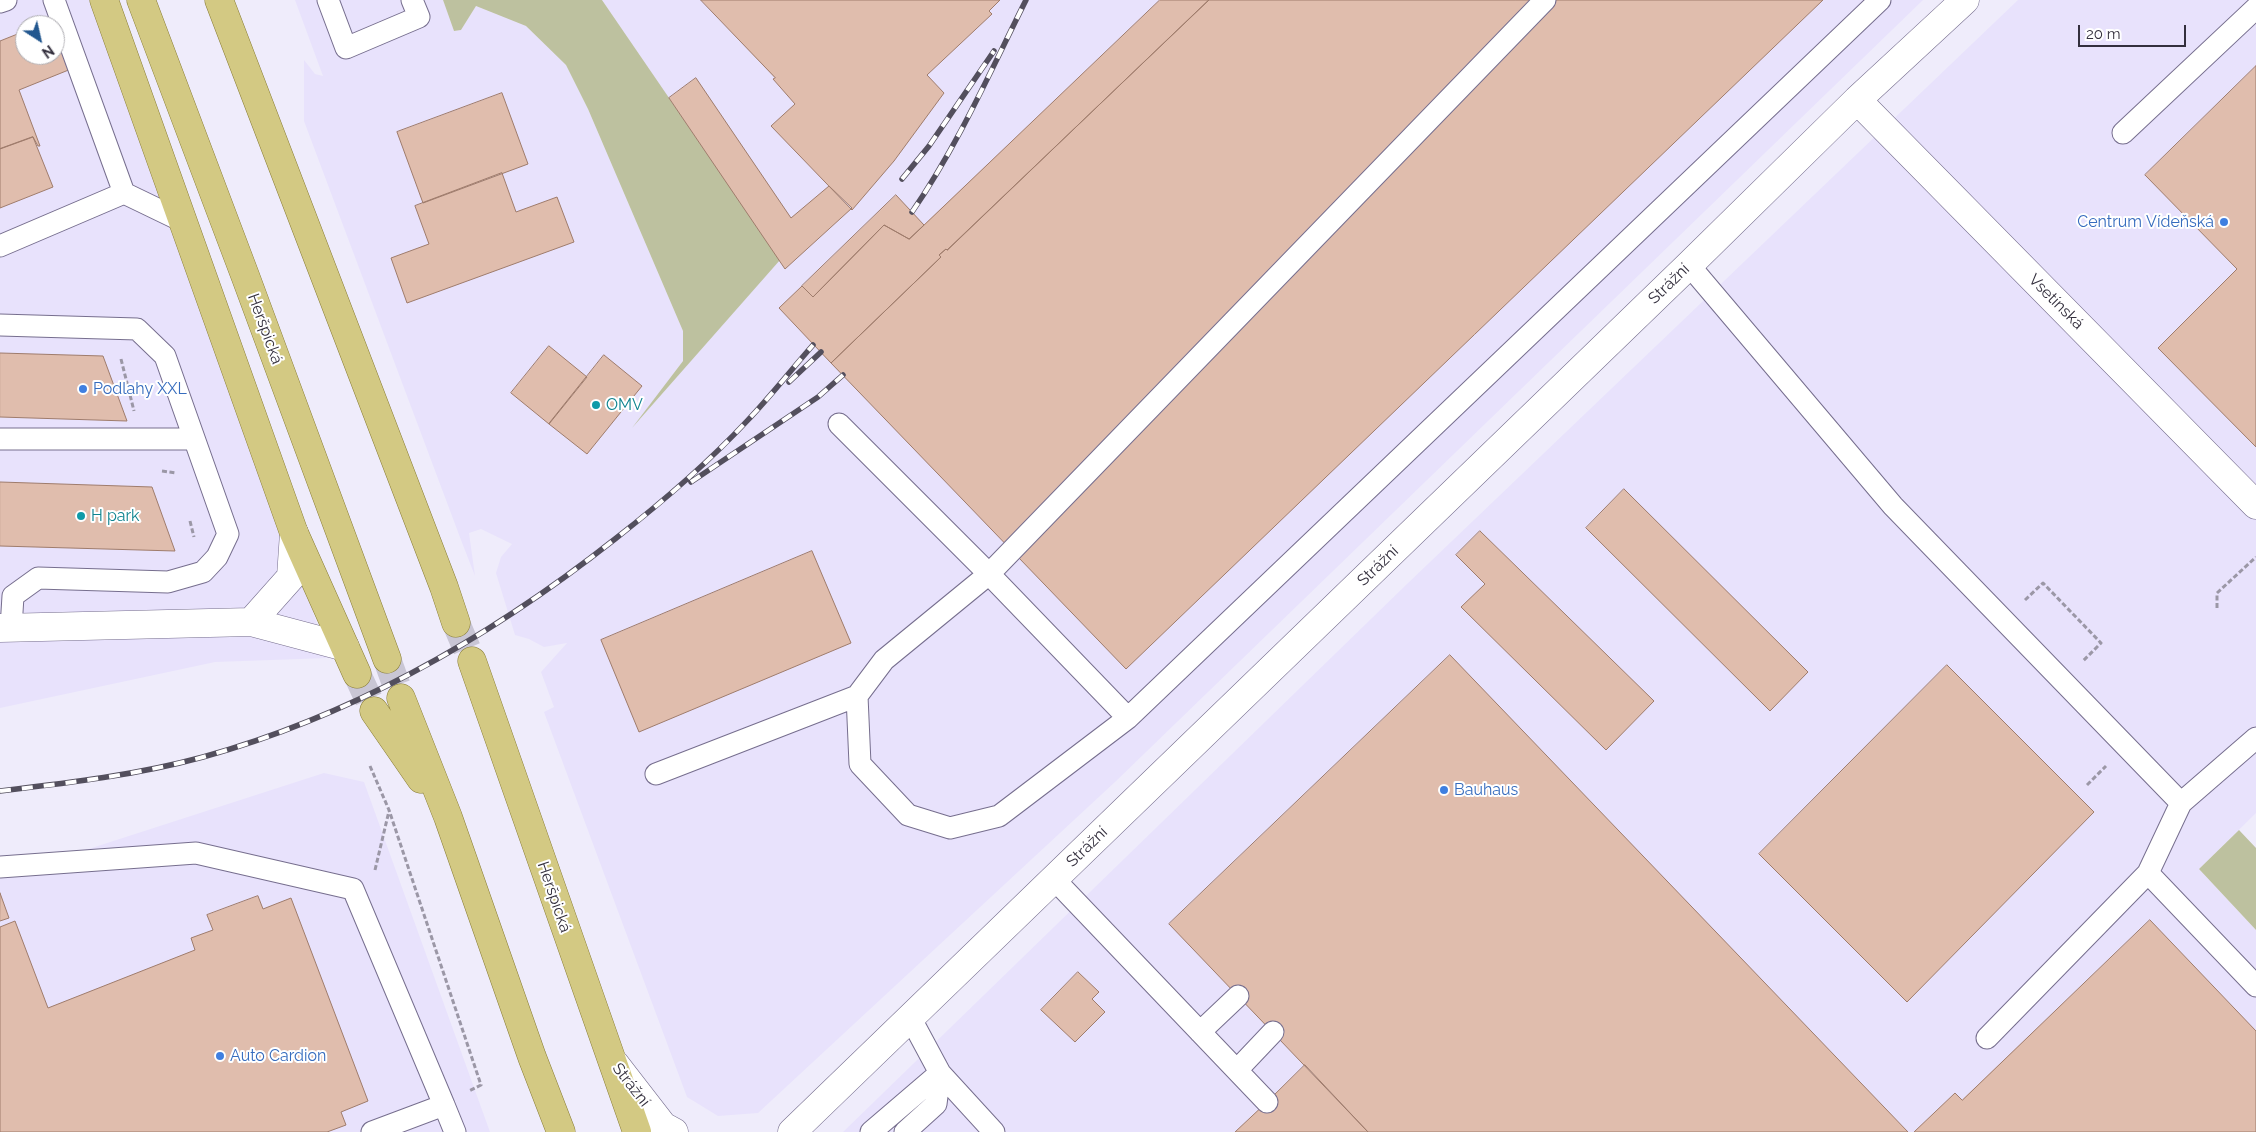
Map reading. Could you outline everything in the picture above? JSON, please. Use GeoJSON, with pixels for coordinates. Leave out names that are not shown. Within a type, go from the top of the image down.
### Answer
{"type":"FeatureCollection","features":[{"type":"Feature","properties":{"kind":"main road"},"geometry":{"type":"LineString","coordinates":[[104,0],[294,533],[357,674]]}},
{"type":"Feature","properties":{"kind":"main road","name":"Heršpická"},"geometry":{"type":"LineString","coordinates":[[140,0],[246,278],[386,659]]}},
{"type":"Feature","properties":{"kind":"main road"},"geometry":{"type":"LineString","coordinates":[[219,0],[444,587],[456,623]]}},
{"type":"Feature","properties":{"kind":"main road","name":"Heršpická"},"geometry":{"type":"LineString","coordinates":[[472,661],[610,1058],[638,1132]]}},
{"type":"Feature","properties":{"kind":"main road"},"geometry":{"type":"LineString","coordinates":[[401,698],[448,817],[560,1132]]}},
{"type":"Feature","properties":{"kind":"main road"},"geometry":{"type":"LineString","coordinates":[[374,711],[448,817]]}},
{"type":"Feature","properties":{"kind":"street","name":"Strážní"},"geometry":{"type":"LineString","coordinates":[[792,1132],[911,1019],[1857,100],[1965,0]]}},
{"type":"Feature","properties":{"kind":"street","name":"Vsetínská"},"geometry":{"type":"LineString","coordinates":[[1857,100],[2256,505]]}},
{"type":"Feature","properties":{"kind":"street"},"geometry":{"type":"LineString","coordinates":[[251,622],[291,577],[294,533]]}},
{"type":"Feature","properties":{"kind":"street"},"geometry":{"type":"LineString","coordinates":[[5,628],[251,622],[345,647]]}},
{"type":"Feature","properties":{"kind":"street","name":"Strážní"},"geometry":{"type":"LineString","coordinates":[[610,1058],[663,1126],[674,1132]]}},
{"type":"Feature","properties":{"kind":"lane"},"geometry":{"type":"LineString","coordinates":[[0,2],[6,0]]}},
{"type":"Feature","properties":{"kind":"lane"},"geometry":{"type":"LineString","coordinates":[[54,0],[124,193],[182,222]]}},
{"type":"Feature","properties":{"kind":"lane"},"geometry":{"type":"LineString","coordinates":[[328,0],[346,48],[419,18],[412,0]]}},
{"type":"Feature","properties":{"kind":"lane"},"geometry":{"type":"LineString","coordinates":[[656,774],[857,696],[884,660],[989,574],[1545,0]]}},
{"type":"Feature","properties":{"kind":"lane"},"geometry":{"type":"LineString","coordinates":[[857,696],[860,764],[908,815],[950,828],[999,816],[1128,718],[1880,0]]}},
{"type":"Feature","properties":{"kind":"lane"},"geometry":{"type":"LineString","coordinates":[[2123,133],[2256,8]]}},
{"type":"Feature","properties":{"kind":"lane"},"geometry":{"type":"LineString","coordinates":[[0,246],[124,193]]}},
{"type":"Feature","properties":{"kind":"lane"},"geometry":{"type":"LineString","coordinates":[[1689,265],[1893,506],[2181,803]]}},
{"type":"Feature","properties":{"kind":"lane"},"geometry":{"type":"LineString","coordinates":[[0,325],[137,329],[165,356],[228,534],[218,557],[203,572],[168,582],[38,578],[14,596],[5,628]]}},
{"type":"Feature","properties":{"kind":"lane"},"geometry":{"type":"LineString","coordinates":[[839,424],[989,574],[1128,718]]}},
{"type":"Feature","properties":{"kind":"lane"},"geometry":{"type":"LineString","coordinates":[[0,440],[194,439]]}},
{"type":"Feature","properties":{"kind":"lane"},"geometry":{"type":"LineString","coordinates":[[1987,1038],[2148,873],[2181,803],[2256,738]]}},
{"type":"Feature","properties":{"kind":"lane"},"geometry":{"type":"LineString","coordinates":[[0,867],[196,853],[353,889],[455,1132]]}},
{"type":"Feature","properties":{"kind":"lane"},"geometry":{"type":"LineString","coordinates":[[2148,873],[2256,986]]}},
{"type":"Feature","properties":{"kind":"lane"},"geometry":{"type":"LineString","coordinates":[[1054,879],[1267,1102]]}},
{"type":"Feature","properties":{"kind":"lane"},"geometry":{"type":"LineString","coordinates":[[1200,1032],[1238,996]]}},
{"type":"Feature","properties":{"kind":"lane"},"geometry":{"type":"LineString","coordinates":[[911,1019],[940,1073],[994,1132]]}},
{"type":"Feature","properties":{"kind":"lane"},"geometry":{"type":"LineString","coordinates":[[1237,1070],[1273,1032]]}},
{"type":"Feature","properties":{"kind":"lane"},"geometry":{"type":"LineString","coordinates":[[871,1132],[940,1073]]}},
{"type":"Feature","properties":{"kind":"lane"},"geometry":{"type":"LineString","coordinates":[[905,1132],[936,1104],[940,1073]]}},
{"type":"Feature","properties":{"kind":"lane"},"geometry":{"type":"LineString","coordinates":[[372,1132],[444,1105]]}},
{"type":"Feature","properties":{"kind":"path"},"geometry":{"type":"LineString","coordinates":[[119,353],[148,468],[178,473],[180,482]]}},
{"type":"Feature","properties":{"kind":"path"},"geometry":{"type":"LineString","coordinates":[[188,516],[195,543],[218,557]]}},
{"type":"Feature","properties":{"kind":"path"},"geometry":{"type":"LineString","coordinates":[[2217,608],[2217,594],[2256,557]]}},
{"type":"Feature","properties":{"kind":"path"},"geometry":{"type":"LineString","coordinates":[[366,757],[389,810],[471,1054]]}},
{"type":"Feature","properties":{"kind":"path"},"geometry":{"type":"LineString","coordinates":[[353,889],[374,874],[389,810]]}},
{"type":"Feature","properties":{"kind":"shaded area"},"geometry":{"type":"Polygon","coordinates":[[[0,0],[113,0],[328,658],[215,662],[0,708],[0,0]]]}},
{"type":"Feature","properties":{"kind":"shaded area"},"geometry":{"type":"Polygon","coordinates":[[[295,0],[443,0],[454,31],[461,30],[476,6],[526,26],[566,65],[588,109],[683,331],[683,361],[639,420],[779,260],[602,0],[1923,0],[1115,782],[758,1113],[718,1116],[687,1097],[544,712],[554,707],[541,672],[567,643],[544,647],[529,639],[515,635],[496,573],[501,557],[512,544],[481,529],[469,533],[475,576],[461,540],[304,121],[304,60],[315,74],[323,76],[295,0]]]}},
{"type":"Feature","properties":{"kind":"shaded area"},"geometry":{"type":"Polygon","coordinates":[[[2018,0],[2256,0],[2256,813],[2199,869],[2256,930],[2256,1132],[843,1132],[1407,584],[2018,0]]]}},
{"type":"Feature","properties":{"kind":"shaded area"},"geometry":{"type":"Polygon","coordinates":[[[324,773],[364,782],[490,1132],[0,1132],[0,865],[36,866],[324,773]]]}},
{"type":"Feature","properties":{"kind":"green space"},"geometry":{"type":"Polygon","coordinates":[[[443,0],[602,0],[780,260],[632,428],[683,361],[683,331],[588,109],[566,65],[526,26],[476,6],[461,30],[454,31],[443,0]]]}},
{"type":"Feature","properties":{"kind":"green space"},"geometry":{"type":"Polygon","coordinates":[[[2239,830],[2256,848],[2256,930],[2199,869],[2239,830]]]}},
{"type":"Feature","properties":{"kind":"building"},"geometry":{"type":"Polygon","coordinates":[[[701,0],[1000,0],[989,11],[992,14],[927,75],[944,93],[894,161],[852,210],[771,126],[795,104],[773,79],[775,78],[701,0]]]}},
{"type":"Feature","properties":{"kind":"building"},"geometry":{"type":"Polygon","coordinates":[[[1160,0],[1209,0],[947,250],[939,255],[941,257],[831,363],[779,308],[802,286],[813,297],[884,225],[909,239],[1160,0]]]}},
{"type":"Feature","properties":{"kind":"building"},"geometry":{"type":"Polygon","coordinates":[[[1209,0],[1823,0],[1126,669],[831,363],[941,257],[939,255],[947,250],[1209,0]]]}},
{"type":"Feature","properties":{"kind":"building"},"geometry":{"type":"Polygon","coordinates":[[[15,35],[15,65],[65,65],[65,39],[76,67],[19,90],[40,146],[38,146],[33,137],[0,149],[0,41],[15,35]]]}},
{"type":"Feature","properties":{"kind":"building","name":"Centrum Vídeňská"},"geometry":{"type":"Polygon","coordinates":[[[2256,66],[2256,447],[2158,348],[2237,269],[2145,175],[2256,66]]]}},
{"type":"Feature","properties":{"kind":"building"},"geometry":{"type":"Polygon","coordinates":[[[696,78],[791,218],[829,186],[852,208],[785,269],[669,98],[696,78]]]}},
{"type":"Feature","properties":{"kind":"building"},"geometry":{"type":"Polygon","coordinates":[[[502,93],[528,164],[423,203],[397,132],[502,93]]]}},
{"type":"Feature","properties":{"kind":"building"},"geometry":{"type":"Polygon","coordinates":[[[33,137],[53,187],[0,208],[0,149],[33,137]]]}},
{"type":"Feature","properties":{"kind":"building"},"geometry":{"type":"Polygon","coordinates":[[[502,173],[516,212],[557,197],[574,242],[407,303],[391,258],[429,244],[415,206],[502,173]]]}},
{"type":"Feature","properties":{"kind":"building"},"geometry":{"type":"Polygon","coordinates":[[[896,195],[924,225],[909,239],[884,225],[813,297],[802,286],[896,195]]]}},
{"type":"Feature","properties":{"kind":"building"},"geometry":{"type":"Polygon","coordinates":[[[549,346],[587,377],[549,424],[511,393],[549,346]]]}},
{"type":"Feature","properties":{"kind":"building"},"geometry":{"type":"Polygon","coordinates":[[[0,353],[103,356],[127,421],[0,417],[0,353]]]}},
{"type":"Feature","properties":{"kind":"building","name":"OMV"},"geometry":{"type":"Polygon","coordinates":[[[604,355],[642,386],[587,454],[549,424],[604,355]]]}},
{"type":"Feature","properties":{"kind":"building","name":"H park"},"geometry":{"type":"Polygon","coordinates":[[[0,482],[152,487],[175,551],[0,546],[0,482]]]}},
{"type":"Feature","properties":{"kind":"building"},"geometry":{"type":"Polygon","coordinates":[[[1624,489],[1808,672],[1770,711],[1586,528],[1624,489]]]}},
{"type":"Feature","properties":{"kind":"building"},"geometry":{"type":"Polygon","coordinates":[[[1480,531],[1654,701],[1606,750],[1461,607],[1485,584],[1456,555],[1480,531]]]}},
{"type":"Feature","properties":{"kind":"building"},"geometry":{"type":"Polygon","coordinates":[[[812,551],[851,643],[639,732],[601,640],[812,551]]]}},
{"type":"Feature","properties":{"kind":"building","name":"Bauhaus"},"geometry":{"type":"Polygon","coordinates":[[[1450,655],[1908,1132],[1368,1132],[1169,924],[1450,655]]]}},
{"type":"Feature","properties":{"kind":"building"},"geometry":{"type":"Polygon","coordinates":[[[1947,665],[2094,812],[1907,1002],[1759,854],[1947,665]]]}},
{"type":"Feature","properties":{"kind":"building"},"geometry":{"type":"Polygon","coordinates":[[[0,893],[9,918],[0,921],[0,893]]]}},
{"type":"Feature","properties":{"kind":"building"},"geometry":{"type":"Polygon","coordinates":[[[258,896],[263,909],[291,898],[368,1101],[341,1112],[346,1125],[327,1132],[0,1132],[0,927],[15,921],[48,1008],[195,950],[191,938],[213,930],[207,915],[258,896]]]}},
{"type":"Feature","properties":{"kind":"building"},"geometry":{"type":"Polygon","coordinates":[[[2150,920],[2256,1031],[2256,1132],[1914,1132],[1955,1093],[1962,1100],[2150,920]]]}},
{"type":"Feature","properties":{"kind":"building"},"geometry":{"type":"Polygon","coordinates":[[[1078,972],[1099,992],[1092,999],[1105,1012],[1075,1042],[1041,1010],[1078,972]]]}},
{"type":"Feature","properties":{"kind":"building"},"geometry":{"type":"Polygon","coordinates":[[[1305,1065],[1368,1132],[1235,1132],[1267,1102],[1305,1065]]]}},
{"type":"Feature","properties":{"kind":"tunnel"},"geometry":{"type":"LineString","coordinates":[[456,623],[472,661]]}},
{"type":"Feature","properties":{"kind":"tunnel"},"geometry":{"type":"LineString","coordinates":[[387,659],[401,698]]}},
{"type":"Feature","properties":{"kind":"tunnel"},"geometry":{"type":"LineString","coordinates":[[357,674],[374,711]]}},
{"type":"Feature","properties":{"kind":"railway"},"geometry":{"type":"LineString","coordinates":[[912,212],[929,187],[959,134],[1026,0]]}},
{"type":"Feature","properties":{"kind":"railway"},"geometry":{"type":"LineString","coordinates":[[902,179],[929,146],[994,51]]}},
{"type":"Feature","properties":{"kind":"railway"},"geometry":{"type":"LineString","coordinates":[[0,791],[128,774],[203,757],[259,740],[314,719],[420,669],[471,640],[520,608],[615,539],[683,483],[732,437],[764,403],[813,345]]}},
{"type":"Feature","properties":{"kind":"railway"},"geometry":{"type":"LineString","coordinates":[[789,382],[821,352]]}},
{"type":"Feature","properties":{"kind":"railway"},"geometry":{"type":"LineString","coordinates":[[691,482],[818,397],[843,375]]}},
{"type":"Feature","properties":{"kind":"place","name":"Centrum Vídeňská"},"geometry":{"type":"Point","coordinates":[2224,222]}},
{"type":"Feature","properties":{"kind":"place","name":"Podlahy XXL"},"geometry":{"type":"Point","coordinates":[83,389]}},
{"type":"Feature","properties":{"kind":"place","name":"OMV"},"geometry":{"type":"Point","coordinates":[596,405]}},
{"type":"Feature","properties":{"kind":"place","name":"H park"},"geometry":{"type":"Point","coordinates":[81,516]}},
{"type":"Feature","properties":{"kind":"place","name":"Bauhaus"},"geometry":{"type":"Point","coordinates":[1444,790]}},
{"type":"Feature","properties":{"kind":"place","name":"Auto Cardion"},"geometry":{"type":"Point","coordinates":[220,1056]}}]}
